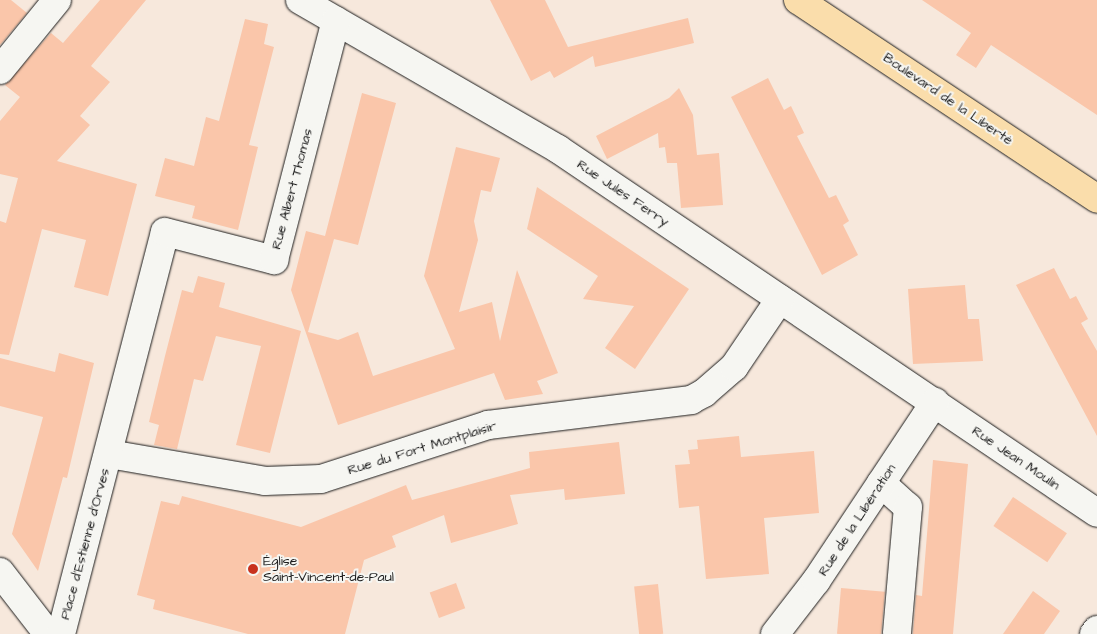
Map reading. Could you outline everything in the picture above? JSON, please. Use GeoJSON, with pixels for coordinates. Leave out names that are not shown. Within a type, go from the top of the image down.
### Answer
{"type":"FeatureCollection","features":[{"type":"Feature","properties":{"kind":"main road","name":"Boulevard de la Liberté"},"geometry":{"type":"LineString","coordinates":[[798,0],[1097,199]]}},
{"type":"Feature","properties":{"kind":"street"},"geometry":{"type":"LineString","coordinates":[[0,70],[57,0]]}},
{"type":"Feature","properties":{"kind":"street","name":"Rue Jules Ferry"},"geometry":{"type":"LineString","coordinates":[[300,0],[558,150],[935,402]]}},
{"type":"Feature","properties":{"kind":"street","name":"Rue Albert Thomas"},"geometry":{"type":"LineString","coordinates":[[109,454],[165,232],[274,260],[336,21]]}},
{"type":"Feature","properties":{"kind":"street","name":"Rue du Fort Montplaisir"},"geometry":{"type":"LineString","coordinates":[[109,454],[265,482],[321,479],[488,425],[691,400],[704,393],[734,367],[780,299]]}},
{"type":"Feature","properties":{"kind":"street","name":"Rue de la Libération"},"geometry":{"type":"LineString","coordinates":[[775,634],[812,587],[935,402]]}},
{"type":"Feature","properties":{"kind":"street","name":"Rue Jean Moulin"},"geometry":{"type":"LineString","coordinates":[[935,402],[1097,513]]}},
{"type":"Feature","properties":{"kind":"street","name":"Place d’Estienne d’Orves"},"geometry":{"type":"LineString","coordinates":[[61,634],[109,454]]}},
{"type":"Feature","properties":{"kind":"street"},"geometry":{"type":"LineString","coordinates":[[881,483],[908,507],[897,634]]}},
{"type":"Feature","properties":{"kind":"street"},"geometry":{"type":"LineString","coordinates":[[0,572],[48,634]]}},
{"type":"Feature","properties":{"kind":"street"},"geometry":{"type":"LineString","coordinates":[[1094,634],[1097,630]]}},
{"type":"Feature","properties":{"kind":"building"},"geometry":{"type":"Polygon","coordinates":[[[0,0],[11,0],[27,13],[0,45],[0,0]]]}},
{"type":"Feature","properties":{"kind":"building"},"geometry":{"type":"Polygon","coordinates":[[[100,0],[146,0],[91,66],[110,82],[80,116],[90,125],[57,161],[137,184],[108,296],[74,287],[86,240],[42,229],[9,355],[0,354],[0,221],[6,223],[18,178],[0,174],[0,121],[20,97],[5,85],[51,33],[63,43],[100,0]]]}},
{"type":"Feature","properties":{"kind":"building"},"geometry":{"type":"Polygon","coordinates":[[[490,0],[545,0],[568,47],[688,18],[694,43],[595,67],[593,56],[554,78],[550,71],[531,81],[490,0]]]}},
{"type":"Feature","properties":{"kind":"building"},"geometry":{"type":"Polygon","coordinates":[[[922,0],[1097,0],[1097,115],[991,45],[976,68],[956,55],[971,33],[922,0]]]}},
{"type":"Feature","properties":{"kind":"building"},"geometry":{"type":"Polygon","coordinates":[[[245,19],[268,24],[264,44],[274,47],[249,145],[258,147],[238,230],[192,218],[195,206],[155,196],[165,158],[194,166],[206,117],[219,121],[245,19]]]}},
{"type":"Feature","properties":{"kind":"building"},"geometry":{"type":"Polygon","coordinates":[[[768,78],[784,110],[791,106],[804,133],[797,136],[829,198],[836,195],[849,221],[843,225],[858,255],[822,275],[731,97],[768,78]]]}},
{"type":"Feature","properties":{"kind":"building"},"geometry":{"type":"Polygon","coordinates":[[[679,88],[693,115],[697,155],[719,153],[723,205],[681,208],[677,163],[667,163],[665,147],[659,148],[658,133],[607,159],[596,136],[669,98],[679,88]]]}},
{"type":"Feature","properties":{"kind":"building"},"geometry":{"type":"Polygon","coordinates":[[[362,93],[396,103],[358,245],[334,239],[308,332],[338,340],[358,332],[373,376],[455,349],[424,276],[456,147],[500,158],[491,192],[481,190],[474,221],[478,240],[459,312],[492,302],[500,341],[517,270],[558,373],[537,381],[543,394],[505,400],[494,373],[338,425],[291,290],[306,231],[325,236],[362,93]]]}},
{"type":"Feature","properties":{"kind":"building"},"geometry":{"type":"Polygon","coordinates":[[[537,187],[689,289],[635,369],[605,348],[634,306],[583,299],[598,276],[527,229],[537,187]]]}},
{"type":"Feature","properties":{"kind":"building"},"geometry":{"type":"Polygon","coordinates":[[[1054,268],[1070,299],[1076,296],[1088,319],[1081,323],[1097,351],[1097,436],[1016,285],[1054,268]]]}},
{"type":"Feature","properties":{"kind":"building"},"geometry":{"type":"Polygon","coordinates":[[[198,276],[225,283],[219,307],[301,331],[270,453],[236,445],[261,346],[216,336],[203,381],[194,379],[177,449],[154,445],[159,425],[149,422],[182,290],[193,293],[198,276]]]}},
{"type":"Feature","properties":{"kind":"building"},"geometry":{"type":"Polygon","coordinates":[[[965,285],[968,319],[979,319],[983,361],[913,364],[908,289],[965,285]]]}},
{"type":"Feature","properties":{"kind":"building"},"geometry":{"type":"Polygon","coordinates":[[[59,353],[94,363],[67,478],[63,477],[38,571],[12,534],[43,417],[0,406],[0,358],[55,372],[59,353]]]}},
{"type":"Feature","properties":{"kind":"building"},"geometry":{"type":"Polygon","coordinates":[[[739,436],[741,457],[814,451],[819,513],[764,518],[769,574],[706,579],[699,506],[679,508],[675,465],[690,464],[688,450],[698,449],[697,440],[739,436]]]}},
{"type":"Feature","properties":{"kind":"building","name":"Église Saint-Vincent-de-Paul"},"geometry":{"type":"Polygon","coordinates":[[[619,442],[625,494],[565,500],[564,489],[510,495],[518,524],[451,543],[444,515],[392,536],[396,547],[364,560],[345,634],[248,634],[153,609],[155,600],[137,595],[161,501],[179,505],[182,496],[301,527],[406,485],[412,500],[530,468],[529,452],[619,442]]]}},
{"type":"Feature","properties":{"kind":"building"},"geometry":{"type":"Polygon","coordinates":[[[933,460],[968,464],[953,634],[913,634],[916,595],[922,596],[933,460]]]}},
{"type":"Feature","properties":{"kind":"building"},"geometry":{"type":"Polygon","coordinates":[[[1013,497],[1067,533],[1047,562],[993,526],[1013,497]]]}},
{"type":"Feature","properties":{"kind":"building"},"geometry":{"type":"Polygon","coordinates":[[[456,583],[465,608],[439,618],[430,593],[456,583]]]}},
{"type":"Feature","properties":{"kind":"building"},"geometry":{"type":"Polygon","coordinates":[[[658,584],[663,634],[639,634],[634,587],[658,584]]]}},
{"type":"Feature","properties":{"kind":"building"},"geometry":{"type":"Polygon","coordinates":[[[841,588],[885,592],[881,634],[837,634],[841,588]]]}},
{"type":"Feature","properties":{"kind":"building"},"geometry":{"type":"Polygon","coordinates":[[[1033,591],[1060,611],[1044,634],[1003,634],[1033,591]]]}},
{"type":"Feature","properties":{"kind":"place","name":"Église Saint-Vincent-de-Paul"},"geometry":{"type":"Point","coordinates":[253,569]}}]}
